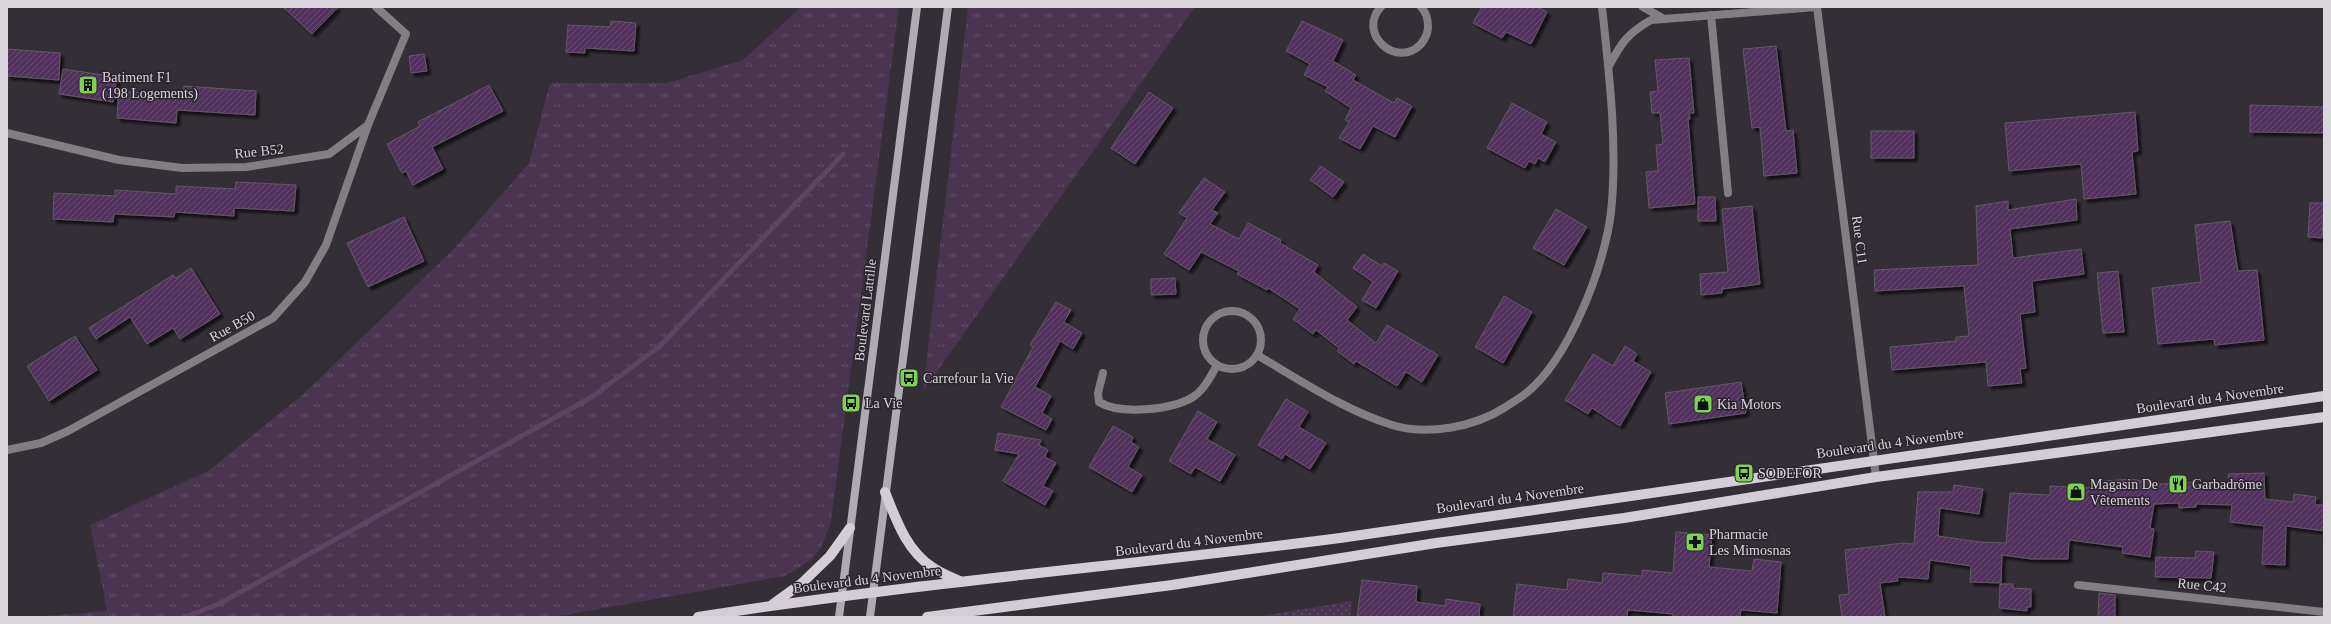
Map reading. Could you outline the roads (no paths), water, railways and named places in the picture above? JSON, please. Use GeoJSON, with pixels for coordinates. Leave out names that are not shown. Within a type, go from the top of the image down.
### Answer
{"type":"FeatureCollection","features":[{"type":"Feature","properties":{"kind":"main road","name":"Boulevard Latrille"},"geometry":{"type":"LineString","coordinates":[[840,617],[850,528],[918,7]]}},
{"type":"Feature","properties":{"kind":"main road"},"geometry":{"type":"LineString","coordinates":[[870,617],[948,7]]}},
{"type":"Feature","properties":{"kind":"main road","name":"Boulevard du 4 Novembre"},"geometry":{"type":"LineString","coordinates":[[698,617],[873,591],[1206,555],[1340,538],[1616,497],[1760,479],[1810,468],[2324,396]]}},
{"type":"Feature","properties":{"kind":"main road"},"geometry":{"type":"LineString","coordinates":[[927,617],[1172,585],[1436,542],[1624,518],[1876,476],[2324,417]]}},
{"type":"Feature","properties":{"kind":"main road"},"geometry":{"type":"LineString","coordinates":[[885,492],[897,523],[916,555],[932,568],[960,581]]}},
{"type":"Feature","properties":{"kind":"main road"},"geometry":{"type":"LineString","coordinates":[[772,605],[802,583],[830,556],[850,528]]}},
{"type":"Feature","properties":{"kind":"street"},"geometry":{"type":"LineString","coordinates":[[368,125],[406,34],[376,7]]}},
{"type":"Feature","properties":{"kind":"street"},"geometry":{"type":"LineString","coordinates":[[1381,7],[1373,21],[1374,32],[1378,42],[1386,49],[1396,53],[1412,50],[1425,40],[1428,30],[1428,19],[1421,7]]}},
{"type":"Feature","properties":{"kind":"street"},"geometry":{"type":"LineString","coordinates":[[1257,355],[1323,394],[1393,425],[1427,429],[1460,425],[1492,415],[1526,394],[1555,361],[1576,325],[1588,296],[1606,235],[1611,212],[1613,168],[1608,66],[1602,7]]}},
{"type":"Feature","properties":{"kind":"street"},"geometry":{"type":"LineString","coordinates":[[1643,7],[1664,19]]}},
{"type":"Feature","properties":{"kind":"street"},"geometry":{"type":"LineString","coordinates":[[1608,66],[1620,44],[1634,30],[1651,20],[1817,7]]}},
{"type":"Feature","properties":{"kind":"street","name":"Rue C11"},"geometry":{"type":"LineString","coordinates":[[1817,7],[1876,476]]}},
{"type":"Feature","properties":{"kind":"street"},"geometry":{"type":"LineString","coordinates":[[1711,15],[1728,193]]}},
{"type":"Feature","properties":{"kind":"street","name":"Rue B52"},"geometry":{"type":"LineString","coordinates":[[7,133],[120,160],[182,168],[246,167],[329,154],[368,125]]}},
{"type":"Feature","properties":{"kind":"street","name":"Rue B50"},"geometry":{"type":"LineString","coordinates":[[7,450],[41,443],[68,431],[273,318],[305,282],[326,245],[368,125]]}},
{"type":"Feature","properties":{"kind":"street"},"geometry":{"type":"LineString","coordinates":[[1236,311],[1247,315],[1255,322],[1260,333],[1261,344],[1257,355],[1250,363],[1240,368],[1228,369],[1217,365],[1209,358],[1204,348],[1203,336],[1207,325],[1214,317],[1224,312],[1236,311]]}},
{"type":"Feature","properties":{"kind":"street"},"geometry":{"type":"LineString","coordinates":[[1103,373],[1098,393],[1099,402],[1108,408],[1147,408],[1176,404],[1194,397],[1206,385],[1217,365]]}},
{"type":"Feature","properties":{"kind":"street","name":"Rue C42"},"geometry":{"type":"LineString","coordinates":[[2078,585],[2324,612]]}},
{"type":"Feature","properties":{"kind":"waterway"},"geometry":{"type":"LineString","coordinates":[[185,617],[219,604],[592,397],[660,346],[843,154]]}},
{"type":"Feature","properties":{"kind":"place","name":"Batiment F1 (198 Logements)"},"geometry":{"type":"Point","coordinates":[88,85]}},
{"type":"Feature","properties":{"kind":"place","name":"Carrefour la Vie"},"geometry":{"type":"Point","coordinates":[909,378]}},
{"type":"Feature","properties":{"kind":"place","name":"La Vie"},"geometry":{"type":"Point","coordinates":[851,403]}},
{"type":"Feature","properties":{"kind":"place","name":"Kia Motors"},"geometry":{"type":"Point","coordinates":[1703,404]}},
{"type":"Feature","properties":{"kind":"place","name":"SODEFOR"},"geometry":{"type":"Point","coordinates":[1744,473]}},
{"type":"Feature","properties":{"kind":"place","name":"Garbadrôme"},"geometry":{"type":"Point","coordinates":[2178,484]}},
{"type":"Feature","properties":{"kind":"place","name":"Magasin De Vêtements"},"geometry":{"type":"Point","coordinates":[2076,492]}},
{"type":"Feature","properties":{"kind":"place","name":"Pharmacie Les Mimosnas"},"geometry":{"type":"Point","coordinates":[1695,542]}}]}
